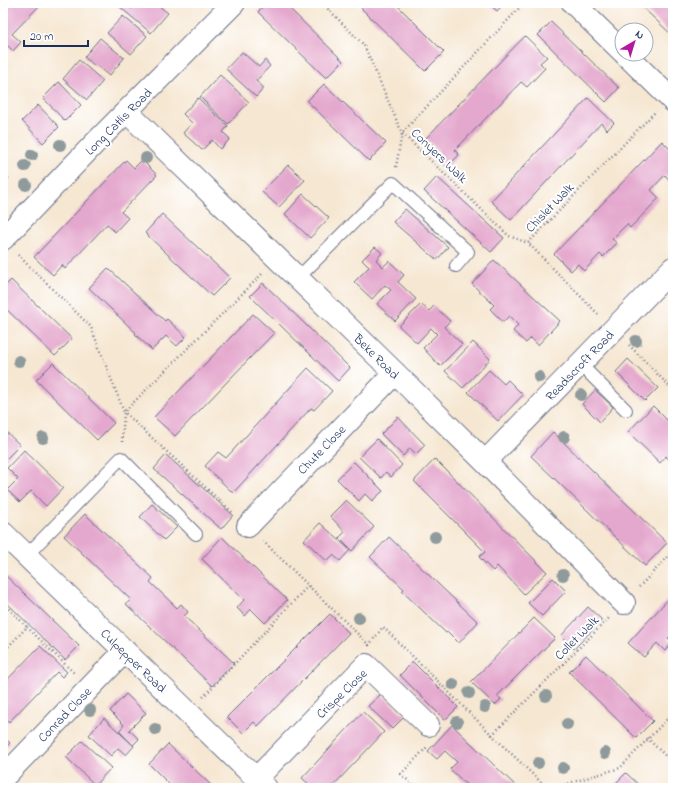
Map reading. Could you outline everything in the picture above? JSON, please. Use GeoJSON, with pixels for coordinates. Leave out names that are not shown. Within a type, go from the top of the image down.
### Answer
{"type":"FeatureCollection","features":[{"type":"Feature","properties":{"kind":"street","name":"Long Catlis Road"},"geometry":{"type":"LineString","coordinates":[[3,239],[234,3]]}},
{"type":"Feature","properties":{"kind":"street"},"geometry":{"type":"LineString","coordinates":[[573,3],[614,43]]}},
{"type":"Feature","properties":{"kind":"street"},"geometry":{"type":"LineString","coordinates":[[633,62],[671,99]]}},
{"type":"Feature","properties":{"kind":"street","name":"Beke Road"},"geometry":{"type":"LineString","coordinates":[[127,112],[395,373],[624,603]]}},
{"type":"Feature","properties":{"kind":"street","name":"Readscroft Road"},"geometry":{"type":"LineString","coordinates":[[484,462],[673,268]]}},
{"type":"Feature","properties":{"kind":"street","name":"Chute Close"},"geometry":{"type":"LineString","coordinates":[[248,526],[395,373]]}},
{"type":"Feature","properties":{"kind":"street","name":"Culpepper Road"},"geometry":{"type":"LineString","coordinates":[[3,533],[261,784]]}},
{"type":"Feature","properties":{"kind":"street","name":"Conrad Close"},"geometry":{"type":"LineString","coordinates":[[3,778],[125,651]]}},
{"type":"Feature","properties":{"kind":"street","name":"Crispe Close"},"geometry":{"type":"LineString","coordinates":[[261,784],[366,665],[428,725]]}},
{"type":"Feature","properties":{"kind":"lane"},"geometry":{"type":"LineString","coordinates":[[298,278],[393,183],[468,252],[456,266]]}},
{"type":"Feature","properties":{"kind":"lane"},"geometry":{"type":"LineString","coordinates":[[580,364],[626,410]]}},
{"type":"Feature","properties":{"kind":"lane"},"geometry":{"type":"LineString","coordinates":[[27,555],[121,458],[196,534]]}},
{"type":"Feature","properties":{"kind":"path","name":"Conyers Walk"},"geometry":{"type":"LineString","coordinates":[[322,3],[364,45],[402,133],[509,236],[528,243]]}},
{"type":"Feature","properties":{"kind":"path"},"geometry":{"type":"LineString","coordinates":[[393,183],[402,133],[524,3]]}},
{"type":"Feature","properties":{"kind":"path","name":"Chislet Walk"},"geometry":{"type":"LineString","coordinates":[[614,330],[528,243],[671,99]]}},
{"type":"Feature","properties":{"kind":"path"},"geometry":{"type":"LineString","coordinates":[[121,458],[124,412],[278,258]]}},
{"type":"Feature","properties":{"kind":"path"},"geometry":{"type":"LineString","coordinates":[[614,330],[673,390]]}},
{"type":"Feature","properties":{"kind":"path","name":"Collet Walk"},"geometry":{"type":"LineString","coordinates":[[547,788],[492,735],[624,603],[673,551]]}},
{"type":"Feature","properties":{"kind":"path"},"geometry":{"type":"LineString","coordinates":[[188,713],[308,586]]}},
{"type":"Feature","properties":{"kind":"path"},"geometry":{"type":"LineString","coordinates":[[3,603],[90,688]]}},
{"type":"Feature","properties":{"kind":"path"},"geometry":{"type":"LineString","coordinates":[[3,652],[27,627]]}},
{"type":"Feature","properties":{"kind":"path"},"geometry":{"type":"LineString","coordinates":[[553,788],[620,768],[673,713]]}},
{"type":"Feature","properties":{"kind":"path"},"geometry":{"type":"LineString","coordinates":[[416,788],[401,774],[438,734],[428,725]]}},
{"type":"Feature","properties":{"kind":"path"},"geometry":{"type":"LineString","coordinates":[[648,738],[673,763]]}},
{"type":"Feature","properties":{"kind":"building"},"geometry":{"type":"Polygon","coordinates":[[[3,3],[42,3],[12,34],[21,42],[13,51],[3,41],[3,3]]]}},
{"type":"Feature","properties":{"kind":"building"},"geometry":{"type":"Polygon","coordinates":[[[115,3],[125,3],[132,9],[137,3],[155,3],[168,13],[151,33],[115,3]]]}},
{"type":"Feature","properties":{"kind":"building"},"geometry":{"type":"Polygon","coordinates":[[[266,3],[284,3],[343,61],[326,78],[258,12],[266,3]]]}},
{"type":"Feature","properties":{"kind":"building"},"geometry":{"type":"Polygon","coordinates":[[[366,3],[395,3],[444,52],[425,71],[361,8],[366,3]]]}},
{"type":"Feature","properties":{"kind":"building"},"geometry":{"type":"Polygon","coordinates":[[[488,3],[505,3],[497,11],[488,3]]]}},
{"type":"Feature","properties":{"kind":"building"},"geometry":{"type":"Polygon","coordinates":[[[638,3],[665,3],[673,10],[673,36],[638,3]]]}},
{"type":"Feature","properties":{"kind":"building"},"geometry":{"type":"Polygon","coordinates":[[[123,16],[147,36],[131,54],[107,33],[123,16]]]}},
{"type":"Feature","properties":{"kind":"building"},"geometry":{"type":"Polygon","coordinates":[[[551,22],[619,88],[606,102],[538,35],[551,22]]]}},
{"type":"Feature","properties":{"kind":"building"},"geometry":{"type":"Polygon","coordinates":[[[525,36],[547,57],[540,63],[545,68],[527,87],[521,82],[455,150],[459,155],[447,167],[435,155],[439,151],[426,138],[525,36]]]}},
{"type":"Feature","properties":{"kind":"building"},"geometry":{"type":"Polygon","coordinates":[[[100,38],[124,58],[109,76],[84,57],[100,38]]]}},
{"type":"Feature","properties":{"kind":"building"},"geometry":{"type":"Polygon","coordinates":[[[242,52],[259,67],[265,60],[270,66],[256,81],[264,88],[256,97],[226,69],[242,52]]]}},
{"type":"Feature","properties":{"kind":"building"},"geometry":{"type":"Polygon","coordinates":[[[79,60],[103,81],[87,100],[63,79],[79,60]]]}},
{"type":"Feature","properties":{"kind":"building"},"geometry":{"type":"Polygon","coordinates":[[[220,75],[249,102],[228,124],[200,97],[220,75]]]}},
{"type":"Feature","properties":{"kind":"building"},"geometry":{"type":"Polygon","coordinates":[[[59,82],[81,105],[65,121],[43,98],[59,82]]]}},
{"type":"Feature","properties":{"kind":"building"},"geometry":{"type":"Polygon","coordinates":[[[324,84],[386,143],[369,161],[307,101],[324,84]]]}},
{"type":"Feature","properties":{"kind":"building"},"geometry":{"type":"Polygon","coordinates":[[[198,98],[228,126],[223,132],[230,139],[220,149],[212,140],[202,150],[183,133],[192,123],[183,114],[198,98]]]}},
{"type":"Feature","properties":{"kind":"building"},"geometry":{"type":"Polygon","coordinates":[[[588,98],[614,123],[607,130],[601,123],[511,220],[491,201],[588,98]]]}},
{"type":"Feature","properties":{"kind":"building"},"geometry":{"type":"Polygon","coordinates":[[[38,105],[59,127],[43,143],[22,121],[38,105]]]}},
{"type":"Feature","properties":{"kind":"building"},"geometry":{"type":"Polygon","coordinates":[[[662,141],[673,152],[673,180],[671,182],[665,175],[651,190],[659,198],[630,228],[627,224],[612,239],[617,243],[603,257],[600,254],[584,271],[578,264],[571,271],[554,254],[662,141]]]}},
{"type":"Feature","properties":{"kind":"building"},"geometry":{"type":"Polygon","coordinates":[[[126,160],[134,168],[142,160],[157,175],[121,212],[128,218],[115,232],[107,224],[65,269],[62,265],[53,275],[34,257],[126,160]]]}},
{"type":"Feature","properties":{"kind":"building"},"geometry":{"type":"Polygon","coordinates":[[[288,165],[305,180],[279,207],[262,192],[288,165]]]}},
{"type":"Feature","properties":{"kind":"building"},"geometry":{"type":"Polygon","coordinates":[[[3,172],[9,178],[3,185],[3,172]]]}},
{"type":"Feature","properties":{"kind":"building"},"geometry":{"type":"Polygon","coordinates":[[[437,177],[504,238],[491,252],[424,191],[437,177]]]}},
{"type":"Feature","properties":{"kind":"building"},"geometry":{"type":"Polygon","coordinates":[[[303,194],[329,218],[310,238],[285,214],[303,194]]]}},
{"type":"Feature","properties":{"kind":"building"},"geometry":{"type":"Polygon","coordinates":[[[405,209],[448,247],[437,260],[393,222],[405,209]]]}},
{"type":"Feature","properties":{"kind":"building"},"geometry":{"type":"Polygon","coordinates":[[[162,214],[230,278],[212,296],[145,233],[162,214]]]}},
{"type":"Feature","properties":{"kind":"building"},"geometry":{"type":"Polygon","coordinates":[[[375,247],[382,253],[376,260],[383,267],[389,261],[404,275],[398,282],[416,299],[395,321],[377,304],[391,290],[385,285],[372,299],[354,282],[369,267],[362,260],[375,247]]]}},
{"type":"Feature","properties":{"kind":"building"},"geometry":{"type":"Polygon","coordinates":[[[494,260],[560,321],[538,345],[531,338],[526,343],[513,331],[518,325],[509,316],[503,322],[490,309],[494,305],[472,284],[494,260]]]}},
{"type":"Feature","properties":{"kind":"building"},"geometry":{"type":"Polygon","coordinates":[[[108,268],[165,321],[167,319],[186,337],[177,346],[166,336],[152,350],[89,288],[108,268]]]}},
{"type":"Feature","properties":{"kind":"building"},"geometry":{"type":"Polygon","coordinates":[[[11,280],[72,339],[55,356],[3,306],[3,288],[11,280]]]}},
{"type":"Feature","properties":{"kind":"building"},"geometry":{"type":"Polygon","coordinates":[[[263,283],[350,368],[338,381],[250,296],[263,283]]]}},
{"type":"Feature","properties":{"kind":"building"},"geometry":{"type":"Polygon","coordinates":[[[421,304],[429,311],[434,306],[450,321],[444,327],[462,344],[440,366],[423,348],[437,334],[431,328],[417,343],[399,326],[421,304]]]}},
{"type":"Feature","properties":{"kind":"building"},"geometry":{"type":"Polygon","coordinates":[[[253,314],[274,333],[175,436],[154,417],[253,314]]]}},
{"type":"Feature","properties":{"kind":"building"},"geometry":{"type":"Polygon","coordinates":[[[473,342],[490,359],[463,388],[445,371],[473,342]]]}},
{"type":"Feature","properties":{"kind":"building"},"geometry":{"type":"Polygon","coordinates":[[[628,359],[658,388],[645,401],[616,372],[628,359]]]}},
{"type":"Feature","properties":{"kind":"building"},"geometry":{"type":"Polygon","coordinates":[[[53,363],[114,423],[97,440],[36,380],[53,363]]]}},
{"type":"Feature","properties":{"kind":"building"},"geometry":{"type":"Polygon","coordinates":[[[308,368],[332,391],[314,410],[311,408],[233,493],[205,466],[218,452],[226,458],[308,368]]]}},
{"type":"Feature","properties":{"kind":"building"},"geometry":{"type":"Polygon","coordinates":[[[489,370],[504,384],[508,380],[523,395],[498,421],[468,392],[489,370]]]}},
{"type":"Feature","properties":{"kind":"building"},"geometry":{"type":"Polygon","coordinates":[[[595,390],[613,407],[600,422],[582,404],[595,390]]]}},
{"type":"Feature","properties":{"kind":"building"},"geometry":{"type":"Polygon","coordinates":[[[653,406],[673,426],[673,464],[666,456],[660,463],[628,432],[653,406]]]}},
{"type":"Feature","properties":{"kind":"building"},"geometry":{"type":"Polygon","coordinates":[[[398,417],[425,445],[416,454],[410,448],[403,456],[381,434],[398,417]]]}},
{"type":"Feature","properties":{"kind":"building"},"geometry":{"type":"Polygon","coordinates":[[[3,429],[20,445],[3,462],[3,429]]]}},
{"type":"Feature","properties":{"kind":"building"},"geometry":{"type":"Polygon","coordinates":[[[553,432],[667,543],[645,566],[531,456],[553,432]]]}},
{"type":"Feature","properties":{"kind":"building"},"geometry":{"type":"Polygon","coordinates":[[[377,439],[402,465],[391,477],[386,472],[381,478],[359,457],[377,439]]]}},
{"type":"Feature","properties":{"kind":"building"},"geometry":{"type":"Polygon","coordinates":[[[24,450],[63,488],[46,506],[31,491],[20,502],[7,490],[18,479],[7,468],[24,450]]]}},
{"type":"Feature","properties":{"kind":"building"},"geometry":{"type":"Polygon","coordinates":[[[166,455],[233,515],[221,529],[154,469],[166,455]]]}},
{"type":"Feature","properties":{"kind":"building"},"geometry":{"type":"Polygon","coordinates":[[[435,459],[547,572],[524,594],[497,566],[493,571],[479,557],[485,552],[414,481],[435,459]]]}},
{"type":"Feature","properties":{"kind":"building"},"geometry":{"type":"Polygon","coordinates":[[[354,462],[383,491],[372,501],[365,494],[359,501],[337,479],[354,462]]]}},
{"type":"Feature","properties":{"kind":"building"},"geometry":{"type":"Polygon","coordinates":[[[346,500],[374,527],[352,551],[339,538],[345,532],[330,516],[346,500]]]}},
{"type":"Feature","properties":{"kind":"building"},"geometry":{"type":"Polygon","coordinates":[[[152,504],[177,527],[164,540],[140,517],[152,504]]]}},
{"type":"Feature","properties":{"kind":"building"},"geometry":{"type":"Polygon","coordinates":[[[85,514],[153,578],[150,582],[177,608],[181,604],[188,612],[184,616],[234,663],[212,686],[126,604],[131,600],[64,536],[85,514]]]}},
{"type":"Feature","properties":{"kind":"building"},"geometry":{"type":"Polygon","coordinates":[[[320,523],[350,550],[340,561],[333,555],[327,561],[304,540],[320,523]]]}},
{"type":"Feature","properties":{"kind":"building"},"geometry":{"type":"Polygon","coordinates":[[[222,537],[287,600],[265,623],[251,609],[245,616],[237,608],[244,600],[202,559],[222,537]]]}},
{"type":"Feature","properties":{"kind":"building"},"geometry":{"type":"Polygon","coordinates":[[[389,537],[478,622],[459,643],[448,632],[446,633],[402,591],[404,589],[370,557],[389,537]]]}},
{"type":"Feature","properties":{"kind":"building"},"geometry":{"type":"Polygon","coordinates":[[[3,573],[79,646],[65,660],[3,599],[3,573]]]}},
{"type":"Feature","properties":{"kind":"building"},"geometry":{"type":"Polygon","coordinates":[[[553,578],[566,591],[542,616],[528,603],[553,578]]]}},
{"type":"Feature","properties":{"kind":"building"},"geometry":{"type":"Polygon","coordinates":[[[673,594],[673,633],[668,638],[673,642],[665,651],[657,643],[644,657],[628,643],[673,594]]]}},
{"type":"Feature","properties":{"kind":"building"},"geometry":{"type":"Polygon","coordinates":[[[588,607],[602,620],[574,649],[561,636],[588,607]]]}},
{"type":"Feature","properties":{"kind":"building"},"geometry":{"type":"Polygon","coordinates":[[[330,614],[349,633],[258,726],[254,722],[243,733],[227,717],[330,614]]]}},
{"type":"Feature","properties":{"kind":"building"},"geometry":{"type":"Polygon","coordinates":[[[534,618],[555,638],[497,696],[501,699],[495,705],[471,682],[534,618]]]}},
{"type":"Feature","properties":{"kind":"building"},"geometry":{"type":"Polygon","coordinates":[[[40,646],[67,672],[62,677],[57,672],[9,722],[7,720],[3,724],[3,684],[40,646]]]}},
{"type":"Feature","properties":{"kind":"building"},"geometry":{"type":"Polygon","coordinates":[[[586,655],[653,721],[636,738],[569,672],[586,655]]]}},
{"type":"Feature","properties":{"kind":"building"},"geometry":{"type":"Polygon","coordinates":[[[413,662],[458,707],[445,720],[400,675],[413,662]]]}},
{"type":"Feature","properties":{"kind":"building"},"geometry":{"type":"Polygon","coordinates":[[[126,694],[146,713],[129,730],[139,739],[133,745],[119,731],[124,725],[110,711],[126,694]]]}},
{"type":"Feature","properties":{"kind":"building"},"geometry":{"type":"Polygon","coordinates":[[[381,694],[405,716],[392,729],[368,706],[381,694]]]}},
{"type":"Feature","properties":{"kind":"building"},"geometry":{"type":"Polygon","coordinates":[[[363,712],[384,732],[331,788],[313,788],[302,778],[363,712]]]}},
{"type":"Feature","properties":{"kind":"building"},"geometry":{"type":"Polygon","coordinates":[[[104,718],[134,746],[126,755],[118,748],[111,756],[89,735],[104,718]]]}},
{"type":"Feature","properties":{"kind":"building"},"geometry":{"type":"Polygon","coordinates":[[[452,725],[518,788],[470,788],[450,769],[457,762],[445,751],[437,759],[428,751],[452,725]]]}},
{"type":"Feature","properties":{"kind":"building"},"geometry":{"type":"Polygon","coordinates":[[[3,736],[10,743],[3,750],[3,736]]]}},
{"type":"Feature","properties":{"kind":"building"},"geometry":{"type":"Polygon","coordinates":[[[82,741],[111,768],[95,785],[66,757],[82,741]]]}},
{"type":"Feature","properties":{"kind":"building"},"geometry":{"type":"Polygon","coordinates":[[[168,744],[214,788],[171,788],[172,787],[149,764],[168,744]]]}},
{"type":"Feature","properties":{"kind":"building"},"geometry":{"type":"Polygon","coordinates":[[[626,773],[642,788],[611,788],[626,773]]]}}]}
